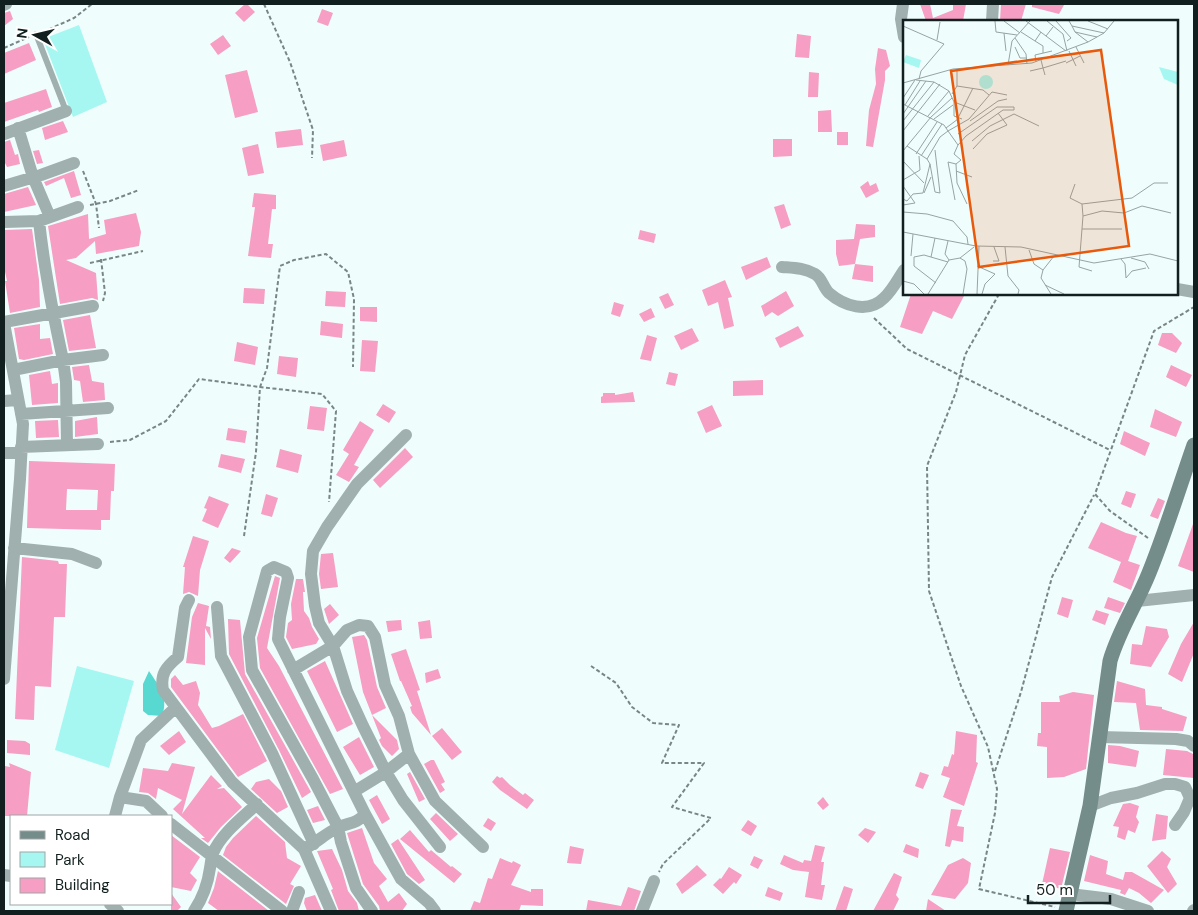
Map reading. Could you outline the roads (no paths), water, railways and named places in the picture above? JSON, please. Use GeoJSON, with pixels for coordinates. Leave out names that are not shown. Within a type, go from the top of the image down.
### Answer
{"type":"FeatureCollection","features":[{"type":"Feature","properties":{"kind":"main road"},"geometry":{"type":"LineString","coordinates":[[1067,911],[1090,806],[1110,661],[1115,643],[1137,602],[1149,573],[1193,453]]}},
{"type":"Feature","properties":{"kind":"street"},"geometry":{"type":"LineString","coordinates":[[903,4],[901,19],[903,31]]}},
{"type":"Feature","properties":{"kind":"street"},"geometry":{"type":"LineString","coordinates":[[992,20],[993,4]]}},
{"type":"Feature","properties":{"kind":"street"},"geometry":{"type":"LineString","coordinates":[[4,134],[66,111]]}},
{"type":"Feature","properties":{"kind":"street"},"geometry":{"type":"LineString","coordinates":[[18,128],[34,177],[44,219],[42,255],[63,360],[66,382],[68,445]]}},
{"type":"Feature","properties":{"kind":"street"},"geometry":{"type":"LineString","coordinates":[[4,186],[74,163]]}},
{"type":"Feature","properties":{"kind":"street"},"geometry":{"type":"LineString","coordinates":[[4,222],[44,219],[78,207]]}},
{"type":"Feature","properties":{"kind":"street"},"geometry":{"type":"LineString","coordinates":[[782,267],[803,268],[818,276],[827,291],[837,299],[851,306],[863,308],[874,305],[885,298],[903,271]]}},
{"type":"Feature","properties":{"kind":"street"},"geometry":{"type":"LineString","coordinates":[[1178,289],[1194,292]]}},
{"type":"Feature","properties":{"kind":"street"},"geometry":{"type":"LineString","coordinates":[[4,679],[8,569],[14,548],[23,424],[4,323],[92,306]]}},
{"type":"Feature","properties":{"kind":"street"},"geometry":{"type":"LineString","coordinates":[[13,370],[63,360],[103,355]]}},
{"type":"Feature","properties":{"kind":"street"},"geometry":{"type":"LineString","coordinates":[[4,402],[18,400]]}},
{"type":"Feature","properties":{"kind":"street"},"geometry":{"type":"LineString","coordinates":[[21,414],[108,408]]}},
{"type":"Feature","properties":{"kind":"street"},"geometry":{"type":"LineString","coordinates":[[406,435],[357,484],[327,527],[313,551],[311,574],[318,623],[333,646],[347,691],[386,772],[403,800],[440,847]]}},
{"type":"Feature","properties":{"kind":"street"},"geometry":{"type":"LineString","coordinates":[[4,453],[68,445],[98,444]]}},
{"type":"Feature","properties":{"kind":"street"},"geometry":{"type":"LineString","coordinates":[[14,548],[72,554],[96,563]]}},
{"type":"Feature","properties":{"kind":"street"},"geometry":{"type":"LineString","coordinates":[[372,911],[356,888],[338,827],[313,778],[252,670],[249,637],[267,571],[274,567],[286,572],[288,578],[280,617],[278,640],[365,814],[401,880],[436,911]]}},
{"type":"Feature","properties":{"kind":"street"},"geometry":{"type":"LineString","coordinates":[[1137,602],[1194,595]]}},
{"type":"Feature","properties":{"kind":"street"},"geometry":{"type":"LineString","coordinates":[[189,600],[185,608],[178,657],[166,667],[161,680],[163,690],[232,782],[309,847]]}},
{"type":"Feature","properties":{"kind":"street"},"geometry":{"type":"LineString","coordinates":[[217,607],[221,656],[272,753],[309,847],[331,911]]}},
{"type":"Feature","properties":{"kind":"street"},"geometry":{"type":"LineString","coordinates":[[293,670],[333,646],[347,630],[360,625],[368,626],[375,637],[385,685],[399,716],[409,754],[435,801],[483,847]]}},
{"type":"Feature","properties":{"kind":"street"},"geometry":{"type":"LineString","coordinates":[[115,815],[140,740],[175,708]]}},
{"type":"Feature","properties":{"kind":"street"},"geometry":{"type":"LineString","coordinates":[[1100,737],[1176,739],[1188,741],[1194,746]]}},
{"type":"Feature","properties":{"kind":"street"},"geometry":{"type":"LineString","coordinates":[[355,792],[409,754]]}},
{"type":"Feature","properties":{"kind":"street"},"geometry":{"type":"LineString","coordinates":[[1090,806],[1111,798],[1137,793],[1165,784],[1175,784],[1185,787],[1190,798],[1184,812],[1175,825]]}},
{"type":"Feature","properties":{"kind":"street"},"geometry":{"type":"LineString","coordinates":[[120,797],[146,801],[161,815]]}},
{"type":"Feature","properties":{"kind":"street"},"geometry":{"type":"LineString","coordinates":[[194,911],[205,888],[212,855],[218,842],[256,804]]}},
{"type":"Feature","properties":{"kind":"street"},"geometry":{"type":"LineString","coordinates":[[309,847],[338,827],[359,821],[365,814]]}},
{"type":"Feature","properties":{"kind":"street"},"geometry":{"type":"LineString","coordinates":[[172,825],[290,911],[300,892]]}},
{"type":"Feature","properties":{"kind":"street"},"geometry":{"type":"LineString","coordinates":[[642,911],[654,882]]}},
{"type":"Feature","properties":{"kind":"street"},"geometry":{"type":"LineString","coordinates":[[1070,894],[1111,899],[1148,911]]}},
{"type":"Feature","properties":{"kind":"lane"},"geometry":{"type":"LineString","coordinates":[[36,34],[66,111]]}}]}
